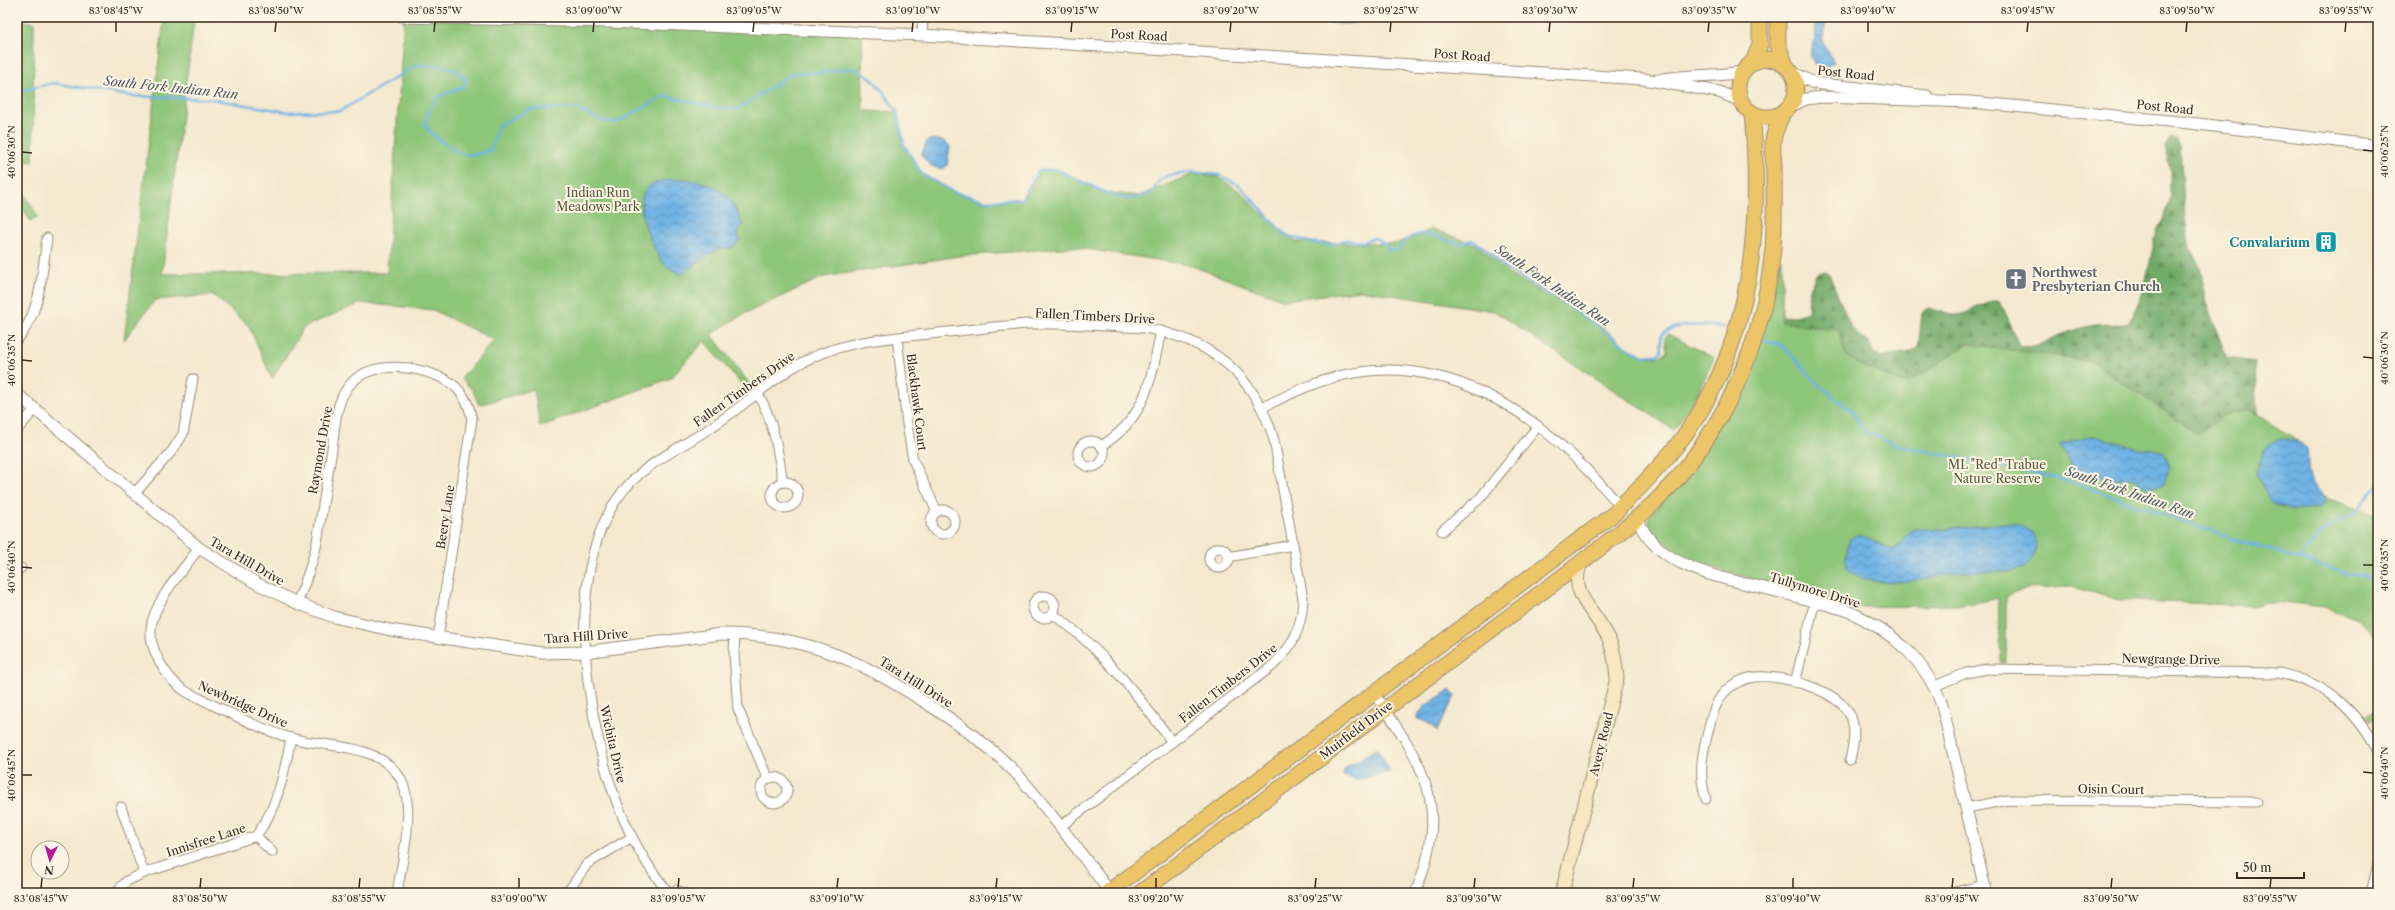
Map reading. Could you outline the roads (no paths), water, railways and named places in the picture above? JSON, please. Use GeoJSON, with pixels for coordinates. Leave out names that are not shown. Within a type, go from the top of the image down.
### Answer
{"type":"FeatureCollection","features":[{"type":"Feature","properties":{"kind":"main road"},"geometry":{"type":"LineString","coordinates":[[1760,17],[1760,44],[1738,86],[1741,102],[1752,113],[1768,117],[1786,110],[1796,91],[1796,81],[1788,68],[1778,45],[1778,17]]}},
{"type":"Feature","properties":{"kind":"main road"},"geometry":{"type":"LineString","coordinates":[[1748,67],[1770,59],[1788,68]]}},
{"type":"Feature","properties":{"kind":"main road","name":"Muirfield Drive"},"geometry":{"type":"LineString","coordinates":[[1140,893],[1577,565],[1637,518],[1682,472],[1712,431],[1727,406],[1752,349],[1770,274],[1775,226],[1773,141],[1786,110]]}},
{"type":"Feature","properties":{"kind":"main road"},"geometry":{"type":"LineString","coordinates":[[1637,518],[1638,508],[1676,467],[1689,450],[1699,427],[1729,372],[1734,341],[1746,295],[1754,234],[1755,147],[1752,113]]}},
{"type":"Feature","properties":{"kind":"main road","name":"Muirfield Drive"},"geometry":{"type":"LineString","coordinates":[[1109,892],[1374,692],[1535,574],[1615,513],[1662,465],[1689,429],[1710,396],[1734,341]]}},
{"type":"Feature","properties":{"kind":"main road"},"geometry":{"type":"LineString","coordinates":[[1560,578],[1561,567],[1565,561],[1600,535],[1657,480],[1699,427]]}},
{"type":"Feature","properties":{"kind":"main road","name":"Avery Road"},"geometry":{"type":"LineString","coordinates":[[1577,565],[1576,576],[1584,601]]}},
{"type":"Feature","properties":{"kind":"main road","name":"Avery Road"},"geometry":{"type":"LineString","coordinates":[[1560,578],[1584,601],[1609,639],[1615,659],[1617,678],[1562,893]]}},
{"type":"Feature","properties":{"kind":"street","name":"Post Road"},"geometry":{"type":"LineString","coordinates":[[403,17],[609,19],[922,35],[1657,80],[1685,76],[1722,76],[1748,67]]}},
{"type":"Feature","properties":{"kind":"street"},"geometry":{"type":"LineString","coordinates":[[922,35],[923,17]]}},
{"type":"Feature","properties":{"kind":"street","name":"Post Road"},"geometry":{"type":"LineString","coordinates":[[1788,68],[1814,83],[1911,92],[1950,100]]}},
{"type":"Feature","properties":{"kind":"street","name":"Post Road"},"geometry":{"type":"LineString","coordinates":[[1657,80],[1684,88],[1719,92],[1741,102]]}},
{"type":"Feature","properties":{"kind":"street","name":"Post Road"},"geometry":{"type":"LineString","coordinates":[[1786,110],[1806,99],[1822,97],[1950,100],[2190,122],[2378,146]]}},
{"type":"Feature","properties":{"kind":"street"},"geometry":{"type":"LineString","coordinates":[[17,340],[23,334],[37,302],[47,238]]}},
{"type":"Feature","properties":{"kind":"street","name":"Fallen Timbers Drive"},"geometry":{"type":"LineString","coordinates":[[585,652],[586,604],[592,564],[599,530],[615,500],[640,473],[741,408],[795,366],[846,345],[897,337],[1030,324],[1144,328],[1176,334],[1199,345],[1225,362],[1263,407],[1274,440],[1294,545],[1303,599],[1302,616],[1292,644],[1271,667],[1061,826]]}},
{"type":"Feature","properties":{"kind":"street"},"geometry":{"type":"LineString","coordinates":[[1101,446],[1123,431],[1139,409],[1150,384],[1161,331]]}},
{"type":"Feature","properties":{"kind":"street","name":"Blackhawk Court"},"geometry":{"type":"LineString","coordinates":[[897,337],[906,424],[913,460],[937,512]]}},
{"type":"Feature","properties":{"kind":"street","name":"Raymond Drive"},"geometry":{"type":"LineString","coordinates":[[298,603],[314,559],[338,412],[341,399],[348,387],[367,372],[378,368],[393,368],[442,377],[458,389],[466,400]]}},
{"type":"Feature","properties":{"kind":"street"},"geometry":{"type":"LineString","coordinates":[[1263,407],[1332,378],[1354,372],[1400,371],[1440,376],[1480,390],[1516,409],[1573,455],[1620,507]]}},
{"type":"Feature","properties":{"kind":"street"},"geometry":{"type":"LineString","coordinates":[[135,493],[172,451],[183,434],[194,379]]}},
{"type":"Feature","properties":{"kind":"street","name":"Tara Hill Drive"},"geometry":{"type":"LineString","coordinates":[[17,394],[199,548],[256,583],[298,603],[364,625],[531,652],[585,652],[689,638],[735,634],[782,639],[822,648],[870,668],[904,687],[954,721],[1001,758],[1061,826],[1109,892]]}},
{"type":"Feature","properties":{"kind":"street"},"geometry":{"type":"LineString","coordinates":[[758,394],[764,404],[775,436],[783,482]]}},
{"type":"Feature","properties":{"kind":"street","name":"Beery Lane"},"geometry":{"type":"LineString","coordinates":[[438,638],[472,428],[471,415],[466,400]]}},
{"type":"Feature","properties":{"kind":"street"},"geometry":{"type":"LineString","coordinates":[[17,430],[35,409]]}},
{"type":"Feature","properties":{"kind":"street"},"geometry":{"type":"LineString","coordinates":[[1442,531],[1480,498],[1538,426]]}},
{"type":"Feature","properties":{"kind":"street","name":"Tullymore Drive"},"geometry":{"type":"LineString","coordinates":[[1637,518],[1640,525],[1653,542],[1665,552],[1695,569],[1846,610],[1870,620],[1891,634],[1908,649],[1935,686],[1947,725],[1985,889]]}},
{"type":"Feature","properties":{"kind":"street"},"geometry":{"type":"LineString","coordinates":[[1228,557],[1294,545]]}},
{"type":"Feature","properties":{"kind":"street","name":"Newbridge Drive"},"geometry":{"type":"LineString","coordinates":[[199,548],[163,596],[151,629],[158,663],[181,688],[226,711],[291,738],[351,748],[375,756],[397,774],[408,802],[407,830],[397,893]]}},
{"type":"Feature","properties":{"kind":"street"},"geometry":{"type":"LineString","coordinates":[[1795,682],[1815,601]]}},
{"type":"Feature","properties":{"kind":"street"},"geometry":{"type":"LineString","coordinates":[[1053,614],[1072,627],[1120,673],[1172,742]]}},
{"type":"Feature","properties":{"kind":"street"},"geometry":{"type":"LineString","coordinates":[[735,634],[734,653],[738,709],[768,779]]}},
{"type":"Feature","properties":{"kind":"street","name":"Wichita Drive"},"geometry":{"type":"LineString","coordinates":[[585,652],[594,724],[611,788],[632,837],[653,874],[669,893]]}},
{"type":"Feature","properties":{"kind":"street","name":"Newgrange Drive"},"geometry":{"type":"LineString","coordinates":[[1935,686],[1966,672],[1987,669],[2278,672],[2309,681],[2336,697],[2361,725],[2378,751]]}},
{"type":"Feature","properties":{"kind":"street"},"geometry":{"type":"LineString","coordinates":[[1706,799],[1702,786],[1701,761],[1712,715],[1719,699],[1729,688],[1741,680],[1768,676],[1795,682],[1820,690],[1844,706],[1853,723],[1854,737],[1850,760]]}},
{"type":"Feature","properties":{"kind":"street"},"geometry":{"type":"LineString","coordinates":[[1374,692],[1414,753],[1429,795],[1432,827],[1428,857],[1416,893]]}},
{"type":"Feature","properties":{"kind":"street","name":"Innisfree Lane"},"geometry":{"type":"LineString","coordinates":[[115,893],[127,881],[144,873],[256,836],[264,824],[278,796],[291,738]]}},
{"type":"Feature","properties":{"kind":"street","name":"Oisin Court"},"geometry":{"type":"LineString","coordinates":[[1966,808],[2008,800],[2256,802]]}},
{"type":"Feature","properties":{"kind":"street"},"geometry":{"type":"LineString","coordinates":[[121,807],[144,873]]}},
{"type":"Feature","properties":{"kind":"street"},"geometry":{"type":"LineString","coordinates":[[256,836],[272,852]]}},
{"type":"Feature","properties":{"kind":"street"},"geometry":{"type":"LineString","coordinates":[[567,893],[587,864],[632,837]]}},
{"type":"Feature","properties":{"kind":"street"},"geometry":{"type":"LineString","coordinates":[[2371,893],[2378,864]]}},
{"type":"Feature","properties":{"kind":"street"},"geometry":{"type":"LineString","coordinates":[[1951,893],[1985,889]]}},
{"type":"Feature","properties":{"kind":"street"},"geometry":{"type":"LineString","coordinates":[[669,893],[676,890],[684,893]]}},
{"type":"Feature","properties":{"kind":"water"},"geometry":{"type":"Polygon","coordinates":[[[1308,17],[1369,17],[1355,23],[1339,24],[1308,17]]]}},
{"type":"Feature","properties":{"kind":"water"},"geometry":{"type":"Polygon","coordinates":[[[1814,17],[1827,17],[1822,41],[1834,62],[1825,69],[1818,70],[1810,56],[1816,35],[1814,17]]]}},
{"type":"Feature","properties":{"kind":"water"},"geometry":{"type":"Polygon","coordinates":[[[932,139],[944,141],[950,146],[947,166],[943,169],[930,165],[922,154],[927,141],[932,139]]]}},
{"type":"Feature","properties":{"kind":"water"},"geometry":{"type":"Polygon","coordinates":[[[687,179],[709,185],[723,192],[734,205],[743,226],[737,231],[740,240],[731,248],[718,249],[681,274],[667,267],[661,260],[648,235],[642,215],[641,205],[646,189],[650,185],[665,180],[687,179]]]}},
{"type":"Feature","properties":{"kind":"water"},"geometry":{"type":"Polygon","coordinates":[[[2093,436],[2143,449],[2163,451],[2170,468],[2162,485],[2148,487],[2133,478],[2111,480],[2072,468],[2059,445],[2093,436]]]}},
{"type":"Feature","properties":{"kind":"water"},"geometry":{"type":"Polygon","coordinates":[[[2283,439],[2294,441],[2306,447],[2310,478],[2322,494],[2325,501],[2320,507],[2295,510],[2277,507],[2271,504],[2257,473],[2262,455],[2267,447],[2276,441],[2283,439]]]}},
{"type":"Feature","properties":{"kind":"water"},"geometry":{"type":"Polygon","coordinates":[[[2004,523],[2021,525],[2030,531],[2035,540],[2032,557],[2026,566],[2021,569],[2007,572],[1962,572],[1918,580],[1886,582],[1871,581],[1858,576],[1847,568],[1846,557],[1848,546],[1851,539],[1855,536],[1868,538],[1895,550],[1909,532],[1915,529],[1946,529],[2004,523]]]}},
{"type":"Feature","properties":{"kind":"water"},"geometry":{"type":"Polygon","coordinates":[[[1450,690],[1455,696],[1437,731],[1428,723],[1416,718],[1425,706],[1450,690]]]}},
{"type":"Feature","properties":{"kind":"water"},"geometry":{"type":"Polygon","coordinates":[[[1377,748],[1390,772],[1357,780],[1343,776],[1344,769],[1377,748]]]}},
{"type":"Feature","properties":{"kind":"waterway","name":"South Fork Indian Run"},"geometry":{"type":"LineString","coordinates":[[17,92],[53,83],[130,96],[211,99],[288,112],[340,111],[417,65],[444,66],[459,72],[466,81],[463,87],[436,99],[427,116],[425,125],[433,134],[452,149],[469,155],[491,150],[499,125],[531,109],[577,109],[601,121],[618,122],[664,96],[718,108],[738,109],[793,73],[818,73],[854,68],[871,78],[885,94],[897,112],[904,145],[922,174],[954,192],[986,201],[1022,199],[1038,171],[1056,169],[1104,192],[1130,199],[1152,193],[1158,182],[1166,176],[1190,172],[1219,175],[1239,185],[1285,235],[1310,242],[1331,245],[1346,240],[1363,242],[1375,238],[1386,245],[1388,250],[1397,250],[1409,238],[1425,234],[1437,236],[1460,244],[1472,240],[1483,247],[1507,269],[1577,311],[1628,348],[1643,356],[1657,355],[1662,351],[1661,336],[1673,328],[1682,326],[1724,327]]}},
{"type":"Feature","properties":{"kind":"waterway","name":"South Fork Indian Run"},"geometry":{"type":"LineString","coordinates":[[1763,339],[1783,346],[1818,384],[1853,412],[1864,431],[1897,445],[2066,480],[2230,538],[2300,559],[2321,532],[2356,512],[2378,485]]}},
{"type":"Feature","properties":{"kind":"waterway"},"geometry":{"type":"LineString","coordinates":[[2300,559],[2343,573],[2364,576],[2378,585]]}},
{"type":"Feature","properties":{"kind":"place","name":"Convalarium"},"geometry":{"type":"Point","coordinates":[2326,242]}},
{"type":"Feature","properties":{"kind":"place","name":"Northwest Presbyterian Church"},"geometry":{"type":"Point","coordinates":[2016,279]}},
{"type":"Feature","properties":{"kind":"park label","name":"Indian Run Meadows Park"},"geometry":{"type":"Point","coordinates":[598,199]}},
{"type":"Feature","properties":{"kind":"park label","name":"ML \"Red\" Trabue Nature Reserve"},"geometry":{"type":"Point","coordinates":[1997,471]}}]}
